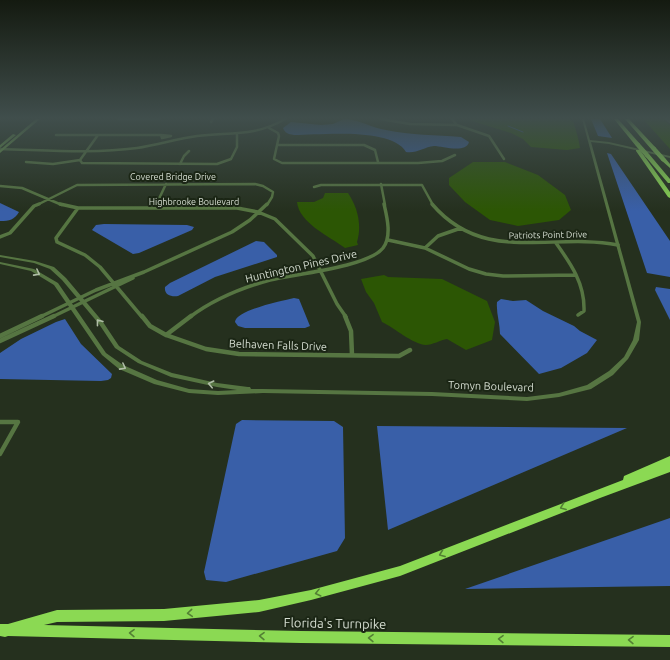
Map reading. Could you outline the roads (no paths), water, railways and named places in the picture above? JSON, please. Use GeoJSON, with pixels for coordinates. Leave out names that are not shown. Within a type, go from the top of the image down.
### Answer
{"type":"FeatureCollection","features":[{"type":"Feature","properties":{"kind":"highway"},"geometry":{"type":"LineString","coordinates":[[639,150],[670,195]]}},
{"type":"Feature","properties":{"kind":"highway"},"geometry":{"type":"LineString","coordinates":[[640,150],[647,155],[670,182]]}},
{"type":"Feature","properties":{"kind":"highway"},"geometry":{"type":"LineString","coordinates":[[655,150],[670,167]]}},
{"type":"Feature","properties":{"kind":"highway"},"geometry":{"type":"LineString","coordinates":[[600,493],[670,460]]}},
{"type":"Feature","properties":{"kind":"highway"},"geometry":{"type":"LineString","coordinates":[[3,630],[57,616],[164,615],[259,606],[358,584],[400,571],[600,493],[670,468]]}},
{"type":"Feature","properties":{"kind":"highway","name":"Florida's Turnpike"},"geometry":{"type":"LineString","coordinates":[[3,630],[301,637],[670,641]]}},
{"type":"Feature","properties":{"kind":"street"},"geometry":{"type":"LineString","coordinates":[[80,160],[86,150]]}},
{"type":"Feature","properties":{"kind":"street"},"geometry":{"type":"LineString","coordinates":[[26,162],[33,164],[58,164],[80,160],[82,163],[88,164],[217,164],[231,159],[236,150]]}},
{"type":"Feature","properties":{"kind":"street"},"geometry":{"type":"LineString","coordinates":[[277,150],[274,159],[282,163],[429,162],[446,160],[455,155]]}},
{"type":"Feature","properties":{"kind":"street"},"geometry":{"type":"LineString","coordinates":[[375,150],[378,162]]}},
{"type":"Feature","properties":{"kind":"street"},"geometry":{"type":"LineString","coordinates":[[498,150],[504,159]]}},
{"type":"Feature","properties":{"kind":"street","name":"Tomyn Boulevard"},"geometry":{"type":"LineString","coordinates":[[0,263],[32,270],[56,284],[104,354],[121,367],[156,382],[189,391],[218,393],[263,391],[432,394],[527,399],[559,394],[589,387],[616,368],[626,358],[636,340],[639,322],[592,150]]}},
{"type":"Feature","properties":{"kind":"street"},"geometry":{"type":"LineString","coordinates":[[641,150],[670,157]]}},
{"type":"Feature","properties":{"kind":"street"},"geometry":{"type":"LineString","coordinates":[[180,164],[184,156],[189,152]]}},
{"type":"Feature","properties":{"kind":"street","name":"Covered Bridge Drive"},"geometry":{"type":"LineString","coordinates":[[0,237],[10,233],[31,209],[77,184],[263,186],[273,192],[273,197],[258,212]]}},
{"type":"Feature","properties":{"kind":"street"},"geometry":{"type":"LineString","coordinates":[[154,208],[166,184]]}},
{"type":"Feature","properties":{"kind":"street"},"geometry":{"type":"LineString","coordinates":[[314,187],[321,185],[381,184],[389,232],[388,240],[425,248],[469,269],[486,274],[503,276],[576,275]]}},
{"type":"Feature","properties":{"kind":"street","name":"Patriots Point Drive"},"geometry":{"type":"LineString","coordinates":[[381,184],[422,185],[433,204],[443,215],[461,228],[483,238],[515,244],[590,241],[618,245]]}},
{"type":"Feature","properties":{"kind":"street","name":"Highbrooke Boulevard"},"geometry":{"type":"LineString","coordinates":[[0,186],[22,188],[71,208],[237,208],[258,212],[275,219],[313,256],[321,270],[337,304],[347,319],[351,331],[352,356]]}},
{"type":"Feature","properties":{"kind":"street","name":"Belhaven Falls Drive"},"geometry":{"type":"LineString","coordinates":[[78,208],[56,238],[57,242],[85,255],[100,267],[150,326],[166,335],[206,349],[239,354],[399,356],[410,350]]}},
{"type":"Feature","properties":{"kind":"street"},"geometry":{"type":"LineString","coordinates":[[81,300],[117,287],[144,272],[232,232],[258,212]]}},
{"type":"Feature","properties":{"kind":"street"},"geometry":{"type":"LineString","coordinates":[[425,248],[438,236],[461,228]]}},
{"type":"Feature","properties":{"kind":"street","name":"Huntington Pines Drive"},"geometry":{"type":"LineString","coordinates":[[166,335],[194,314],[219,299],[241,289],[269,280],[360,262],[374,256],[383,249],[388,240]]}},
{"type":"Feature","properties":{"kind":"street"},"geometry":{"type":"LineString","coordinates":[[556,243],[582,287],[586,301],[584,311],[578,315]]}},
{"type":"Feature","properties":{"kind":"street","name":"Tomyn Boulevard"},"geometry":{"type":"LineString","coordinates":[[0,256],[35,262],[52,268],[64,279],[101,323],[117,347],[140,362],[171,375],[217,385],[263,391]]}},
{"type":"Feature","properties":{"kind":"street"},"geometry":{"type":"LineString","coordinates":[[0,339],[81,300],[96,290],[144,272]]}},
{"type":"Feature","properties":{"kind":"street"},"geometry":{"type":"LineString","coordinates":[[96,290],[100,294]]}},
{"type":"Feature","properties":{"kind":"street"},"geometry":{"type":"LineString","coordinates":[[0,422],[18,422],[0,454]]}},
{"type":"Feature","properties":{"kind":"water"},"geometry":{"type":"Polygon","coordinates":[[[404,150],[421,150],[417,151],[406,152],[404,150]]]}},
{"type":"Feature","properties":{"kind":"water"},"geometry":{"type":"Polygon","coordinates":[[[607,153],[611,154],[670,241],[670,277],[647,273],[607,153]]]}},
{"type":"Feature","properties":{"kind":"water"},"geometry":{"type":"Polygon","coordinates":[[[0,203],[19,212],[11,220],[0,221],[0,203]]]}},
{"type":"Feature","properties":{"kind":"water"},"geometry":{"type":"Polygon","coordinates":[[[96,225],[187,225],[194,227],[192,230],[139,253],[133,254],[92,230],[96,225]]]}},
{"type":"Feature","properties":{"kind":"water"},"geometry":{"type":"Polygon","coordinates":[[[256,241],[264,242],[277,255],[277,257],[215,277],[178,296],[171,296],[167,294],[165,287],[170,283],[256,241]]]}},
{"type":"Feature","properties":{"kind":"water"},"geometry":{"type":"Polygon","coordinates":[[[656,287],[670,289],[670,320],[655,290],[656,287]]]}},
{"type":"Feature","properties":{"kind":"water"},"geometry":{"type":"Polygon","coordinates":[[[294,298],[299,299],[310,326],[305,328],[245,328],[238,326],[235,322],[237,318],[251,310],[294,298]]]}},
{"type":"Feature","properties":{"kind":"water"},"geometry":{"type":"Polygon","coordinates":[[[501,299],[513,301],[526,300],[543,311],[574,326],[597,340],[587,353],[561,368],[539,374],[500,334],[497,302],[501,299]]]}},
{"type":"Feature","properties":{"kind":"water"},"geometry":{"type":"Polygon","coordinates":[[[65,319],[81,344],[112,374],[111,378],[101,381],[0,379],[0,353],[21,339],[65,319]]]}},
{"type":"Feature","properties":{"kind":"water"},"geometry":{"type":"Polygon","coordinates":[[[242,420],[334,421],[343,427],[345,538],[337,551],[226,582],[206,580],[204,572],[236,424],[242,420]]]}},
{"type":"Feature","properties":{"kind":"water"},"geometry":{"type":"Polygon","coordinates":[[[377,426],[627,428],[388,530],[377,426]]]}},
{"type":"Feature","properties":{"kind":"water"},"geometry":{"type":"Polygon","coordinates":[[[670,518],[670,586],[465,589],[670,518]]]}}]}
